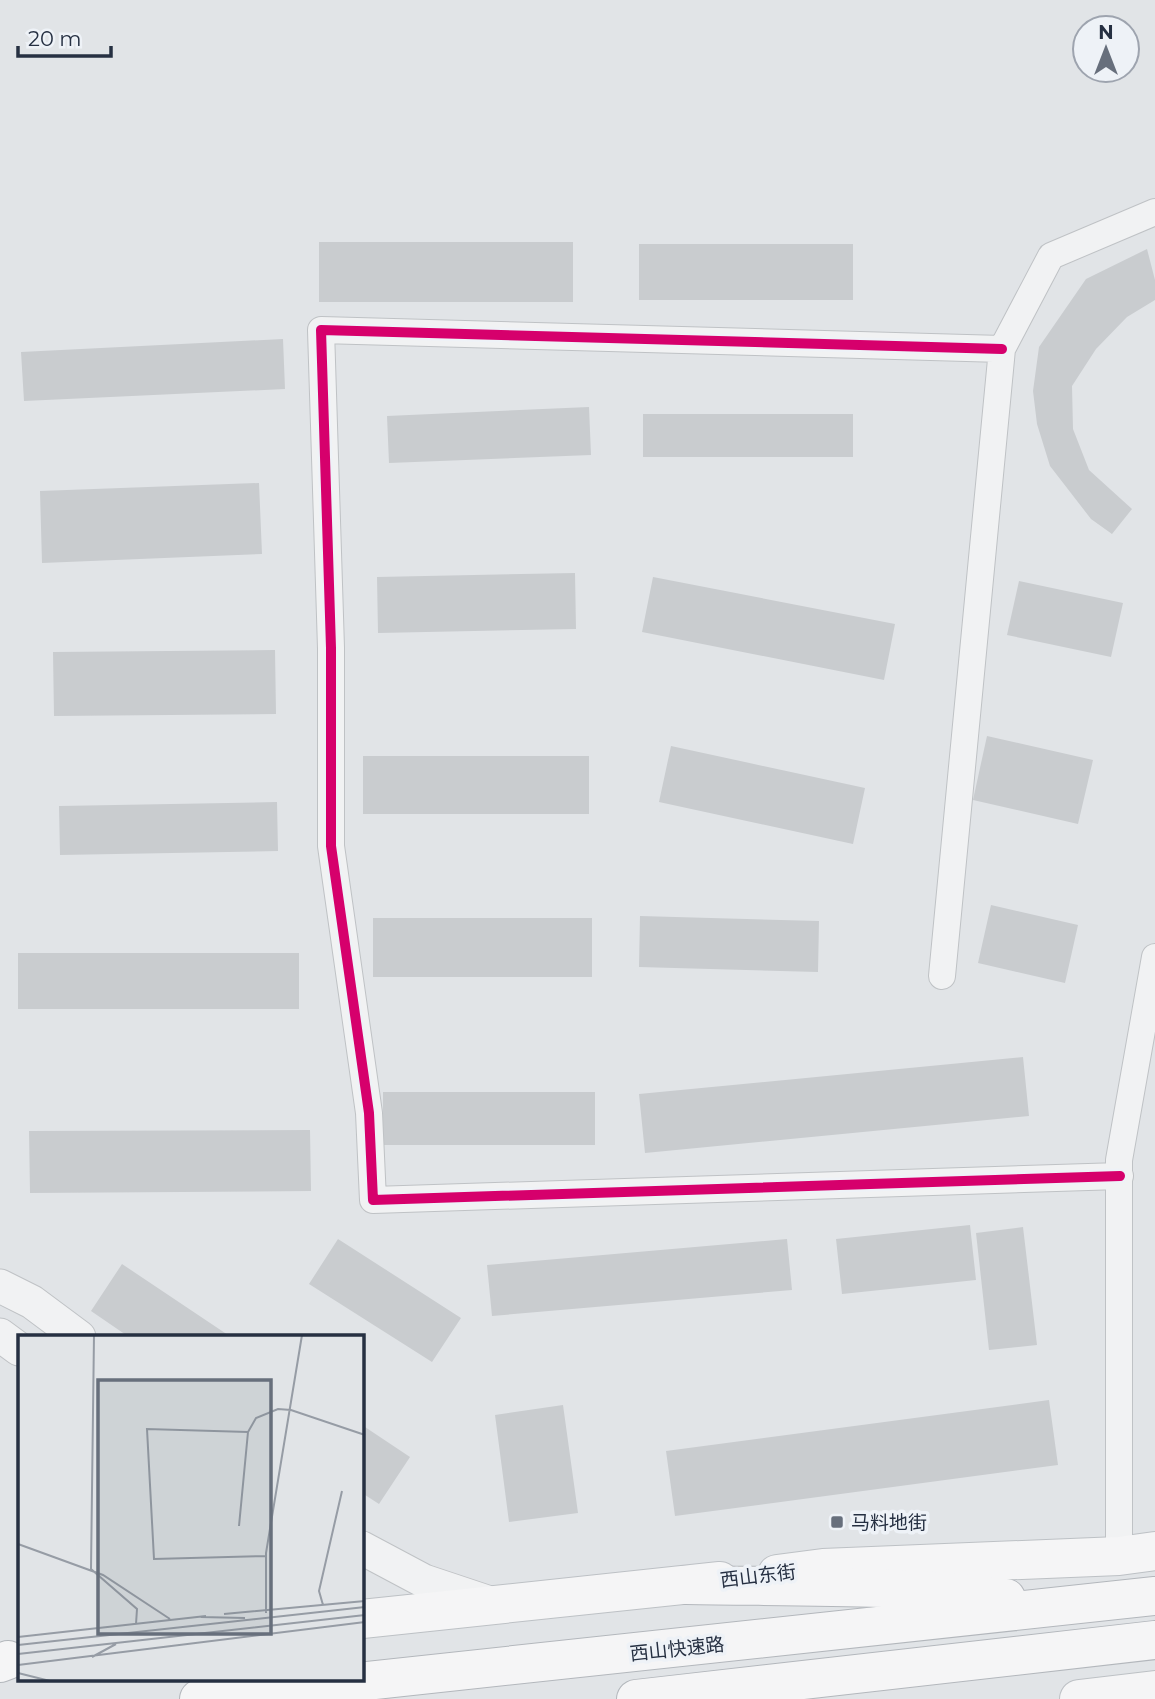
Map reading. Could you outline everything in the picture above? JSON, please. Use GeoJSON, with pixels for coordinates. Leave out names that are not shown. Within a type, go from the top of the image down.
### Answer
{"type":"FeatureCollection","features":[{"type":"Feature","properties":{"kind":"main road","name":"西山东街"},"geometry":{"type":"LineString","coordinates":[[364,1619],[687,1585],[823,1567],[1137,1553]]}},
{"type":"Feature","properties":{"kind":"main road"},"geometry":{"type":"LineString","coordinates":[[687,1585],[973,1593],[1074,1607]]}},
{"type":"Feature","properties":{"kind":"main road","name":"西山快速路"},"geometry":{"type":"LineString","coordinates":[[364,1682],[1074,1607],[1155,1596]]}},
{"type":"Feature","properties":{"kind":"main road"},"geometry":{"type":"LineString","coordinates":[[636,1699],[1155,1640]]}},
{"type":"Feature","properties":{"kind":"main road","name":"西山快速路"},"geometry":{"type":"LineString","coordinates":[[200,1699],[362,1682]]}},
{"type":"Feature","properties":{"kind":"main road"},"geometry":{"type":"LineString","coordinates":[[1079,1699],[1155,1690]]}},
{"type":"Feature","properties":{"kind":"street"},"geometry":{"type":"LineString","coordinates":[[942,976],[1002,349],[1051,256],[1155,212]]}},
{"type":"Feature","properties":{"kind":"street"},"geometry":{"type":"LineString","coordinates":[[1002,349],[321,330],[331,648],[331,846],[369,1113],[373,1200],[1120,1175]]}},
{"type":"Feature","properties":{"kind":"street"},"geometry":{"type":"LineString","coordinates":[[1137,1553],[1119,1160],[1155,957]]}},
{"type":"Feature","properties":{"kind":"street"},"geometry":{"type":"LineString","coordinates":[[0,1286],[32,1301],[76,1335]]}},
{"type":"Feature","properties":{"kind":"street"},"geometry":{"type":"LineString","coordinates":[[0,1335],[18,1348]]}},
{"type":"Feature","properties":{"kind":"street"},"geometry":{"type":"LineString","coordinates":[[364,1549],[425,1581],[496,1605]]}},
{"type":"Feature","properties":{"kind":"building"},"geometry":{"type":"Polygon","coordinates":[[[319,242],[573,242],[573,302],[319,302],[319,242]]]}},
{"type":"Feature","properties":{"kind":"building"},"geometry":{"type":"Polygon","coordinates":[[[639,244],[853,244],[853,300],[639,300],[639,244]]]}},
{"type":"Feature","properties":{"kind":"building"},"geometry":{"type":"Polygon","coordinates":[[[1147,249],[1155,280],[1155,300],[1127,317],[1096,349],[1072,386],[1073,429],[1089,470],[1132,509],[1112,534],[1091,519],[1050,466],[1037,424],[1033,391],[1039,347],[1086,279],[1147,249]]]}},
{"type":"Feature","properties":{"kind":"building"},"geometry":{"type":"Polygon","coordinates":[[[283,339],[285,389],[24,401],[21,352],[283,339]]]}},
{"type":"Feature","properties":{"kind":"building"},"geometry":{"type":"Polygon","coordinates":[[[589,407],[591,455],[389,463],[387,416],[589,407]]]}},
{"type":"Feature","properties":{"kind":"building"},"geometry":{"type":"Polygon","coordinates":[[[643,414],[853,414],[853,457],[643,457],[643,414]]]}},
{"type":"Feature","properties":{"kind":"building"},"geometry":{"type":"Polygon","coordinates":[[[259,483],[262,554],[42,563],[40,491],[259,483]]]}},
{"type":"Feature","properties":{"kind":"building"},"geometry":{"type":"Polygon","coordinates":[[[575,573],[576,629],[378,633],[377,577],[575,573]]]}},
{"type":"Feature","properties":{"kind":"building"},"geometry":{"type":"Polygon","coordinates":[[[653,577],[895,624],[884,680],[642,632],[653,577]]]}},
{"type":"Feature","properties":{"kind":"building"},"geometry":{"type":"Polygon","coordinates":[[[1019,581],[1123,603],[1111,657],[1007,635],[1019,581]]]}},
{"type":"Feature","properties":{"kind":"building"},"geometry":{"type":"Polygon","coordinates":[[[275,650],[276,714],[54,716],[53,652],[275,650]]]}},
{"type":"Feature","properties":{"kind":"building"},"geometry":{"type":"Polygon","coordinates":[[[987,736],[1093,760],[1078,824],[973,800],[987,736]]]}},
{"type":"Feature","properties":{"kind":"building"},"geometry":{"type":"Polygon","coordinates":[[[671,746],[865,788],[853,844],[659,802],[671,746]]]}},
{"type":"Feature","properties":{"kind":"building"},"geometry":{"type":"Polygon","coordinates":[[[363,756],[589,756],[589,814],[363,814],[363,756]]]}},
{"type":"Feature","properties":{"kind":"building"},"geometry":{"type":"Polygon","coordinates":[[[277,802],[278,851],[60,855],[59,806],[277,802]]]}},
{"type":"Feature","properties":{"kind":"building"},"geometry":{"type":"Polygon","coordinates":[[[991,905],[1078,925],[1065,983],[978,963],[991,905]]]}},
{"type":"Feature","properties":{"kind":"building"},"geometry":{"type":"Polygon","coordinates":[[[640,916],[819,921],[818,972],[639,967],[640,916]]]}},
{"type":"Feature","properties":{"kind":"building"},"geometry":{"type":"Polygon","coordinates":[[[373,918],[592,918],[592,977],[373,977],[373,918]]]}},
{"type":"Feature","properties":{"kind":"building"},"geometry":{"type":"Polygon","coordinates":[[[18,953],[299,953],[299,1009],[18,1009],[18,953]]]}},
{"type":"Feature","properties":{"kind":"building"},"geometry":{"type":"Polygon","coordinates":[[[1023,1057],[1029,1116],[645,1153],[639,1094],[1023,1057]]]}},
{"type":"Feature","properties":{"kind":"building"},"geometry":{"type":"Polygon","coordinates":[[[383,1092],[595,1092],[595,1145],[383,1145],[383,1092]]]}},
{"type":"Feature","properties":{"kind":"building"},"geometry":{"type":"Polygon","coordinates":[[[310,1130],[311,1191],[30,1193],[29,1131],[310,1130]]]}},
{"type":"Feature","properties":{"kind":"building"},"geometry":{"type":"Polygon","coordinates":[[[970,1225],[976,1280],[842,1294],[836,1239],[970,1225]]]}},
{"type":"Feature","properties":{"kind":"building"},"geometry":{"type":"Polygon","coordinates":[[[1023,1227],[1037,1345],[989,1350],[976,1233],[1023,1227]]]}},
{"type":"Feature","properties":{"kind":"building"},"geometry":{"type":"Polygon","coordinates":[[[338,1239],[461,1318],[432,1362],[309,1284],[338,1239]]]}},
{"type":"Feature","properties":{"kind":"building"},"geometry":{"type":"Polygon","coordinates":[[[787,1239],[792,1290],[492,1316],[487,1265],[787,1239]]]}},
{"type":"Feature","properties":{"kind":"building"},"geometry":{"type":"Polygon","coordinates":[[[122,1264],[228,1335],[126,1335],[91,1311],[122,1264]]]}},
{"type":"Feature","properties":{"kind":"building"},"geometry":{"type":"Polygon","coordinates":[[[1049,1400],[1058,1465],[675,1516],[666,1451],[1049,1400]]]}},
{"type":"Feature","properties":{"kind":"building"},"geometry":{"type":"Polygon","coordinates":[[[563,1405],[578,1513],[509,1522],[495,1415],[563,1405]]]}},
{"type":"Feature","properties":{"kind":"building"},"geometry":{"type":"Polygon","coordinates":[[[364,1426],[410,1457],[379,1504],[364,1494],[364,1426]]]}},
{"type":"Feature","properties":{"kind":"cycle path"},"geometry":{"type":"LineString","coordinates":[[1002,349],[321,330],[331,648],[331,846],[369,1113],[373,1200],[1120,1176]]}},
{"type":"Feature","properties":{"kind":"place","name":"马料地街"},"geometry":{"type":"Point","coordinates":[837,1522]}}]}
